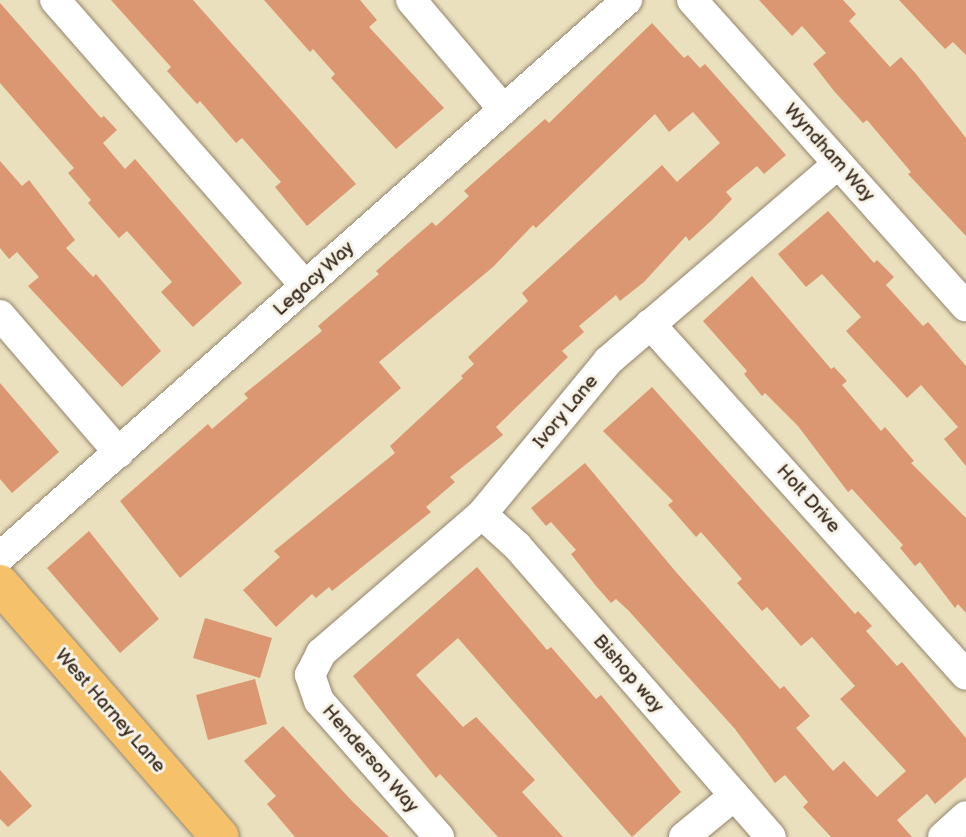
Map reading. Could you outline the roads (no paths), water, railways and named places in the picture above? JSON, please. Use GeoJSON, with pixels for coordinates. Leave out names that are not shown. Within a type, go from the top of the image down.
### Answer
{"type":"FeatureCollection","features":[{"type":"Feature","properties":{"kind":"main road","name":"West Harney Lane"},"geometry":{"type":"LineString","coordinates":[[0,584],[220,837]]}},
{"type":"Feature","properties":{"kind":"street"},"geometry":{"type":"LineString","coordinates":[[55,0],[305,286]]}},
{"type":"Feature","properties":{"kind":"street"},"geometry":{"type":"LineString","coordinates":[[411,0],[503,108]]}},
{"type":"Feature","properties":{"kind":"street","name":"Legacy Way"},"geometry":{"type":"LineString","coordinates":[[0,557],[627,0]]}},
{"type":"Feature","properties":{"kind":"street","name":"Wyndham Way"},"geometry":{"type":"LineString","coordinates":[[692,0],[966,306]]}},
{"type":"Feature","properties":{"kind":"street","name":"Ivory Lane"},"geometry":{"type":"LineString","coordinates":[[310,675],[321,653],[482,514],[608,361],[838,164]]}},
{"type":"Feature","properties":{"kind":"street"},"geometry":{"type":"LineString","coordinates":[[0,315],[119,453]]}},
{"type":"Feature","properties":{"kind":"street","name":"Holt Drive"},"geometry":{"type":"LineString","coordinates":[[650,324],[966,675]]}},
{"type":"Feature","properties":{"kind":"street","name":"Bishop way"},"geometry":{"type":"LineString","coordinates":[[482,514],[517,546],[771,837]]}},
{"type":"Feature","properties":{"kind":"street","name":"Henderson Way"},"geometry":{"type":"LineString","coordinates":[[310,675],[319,701],[439,837]]}},
{"type":"Feature","properties":{"kind":"street"},"geometry":{"type":"LineString","coordinates":[[684,837],[734,796]]}},
{"type":"Feature","properties":{"kind":"street"},"geometry":{"type":"LineString","coordinates":[[943,837],[966,816]]}}]}
